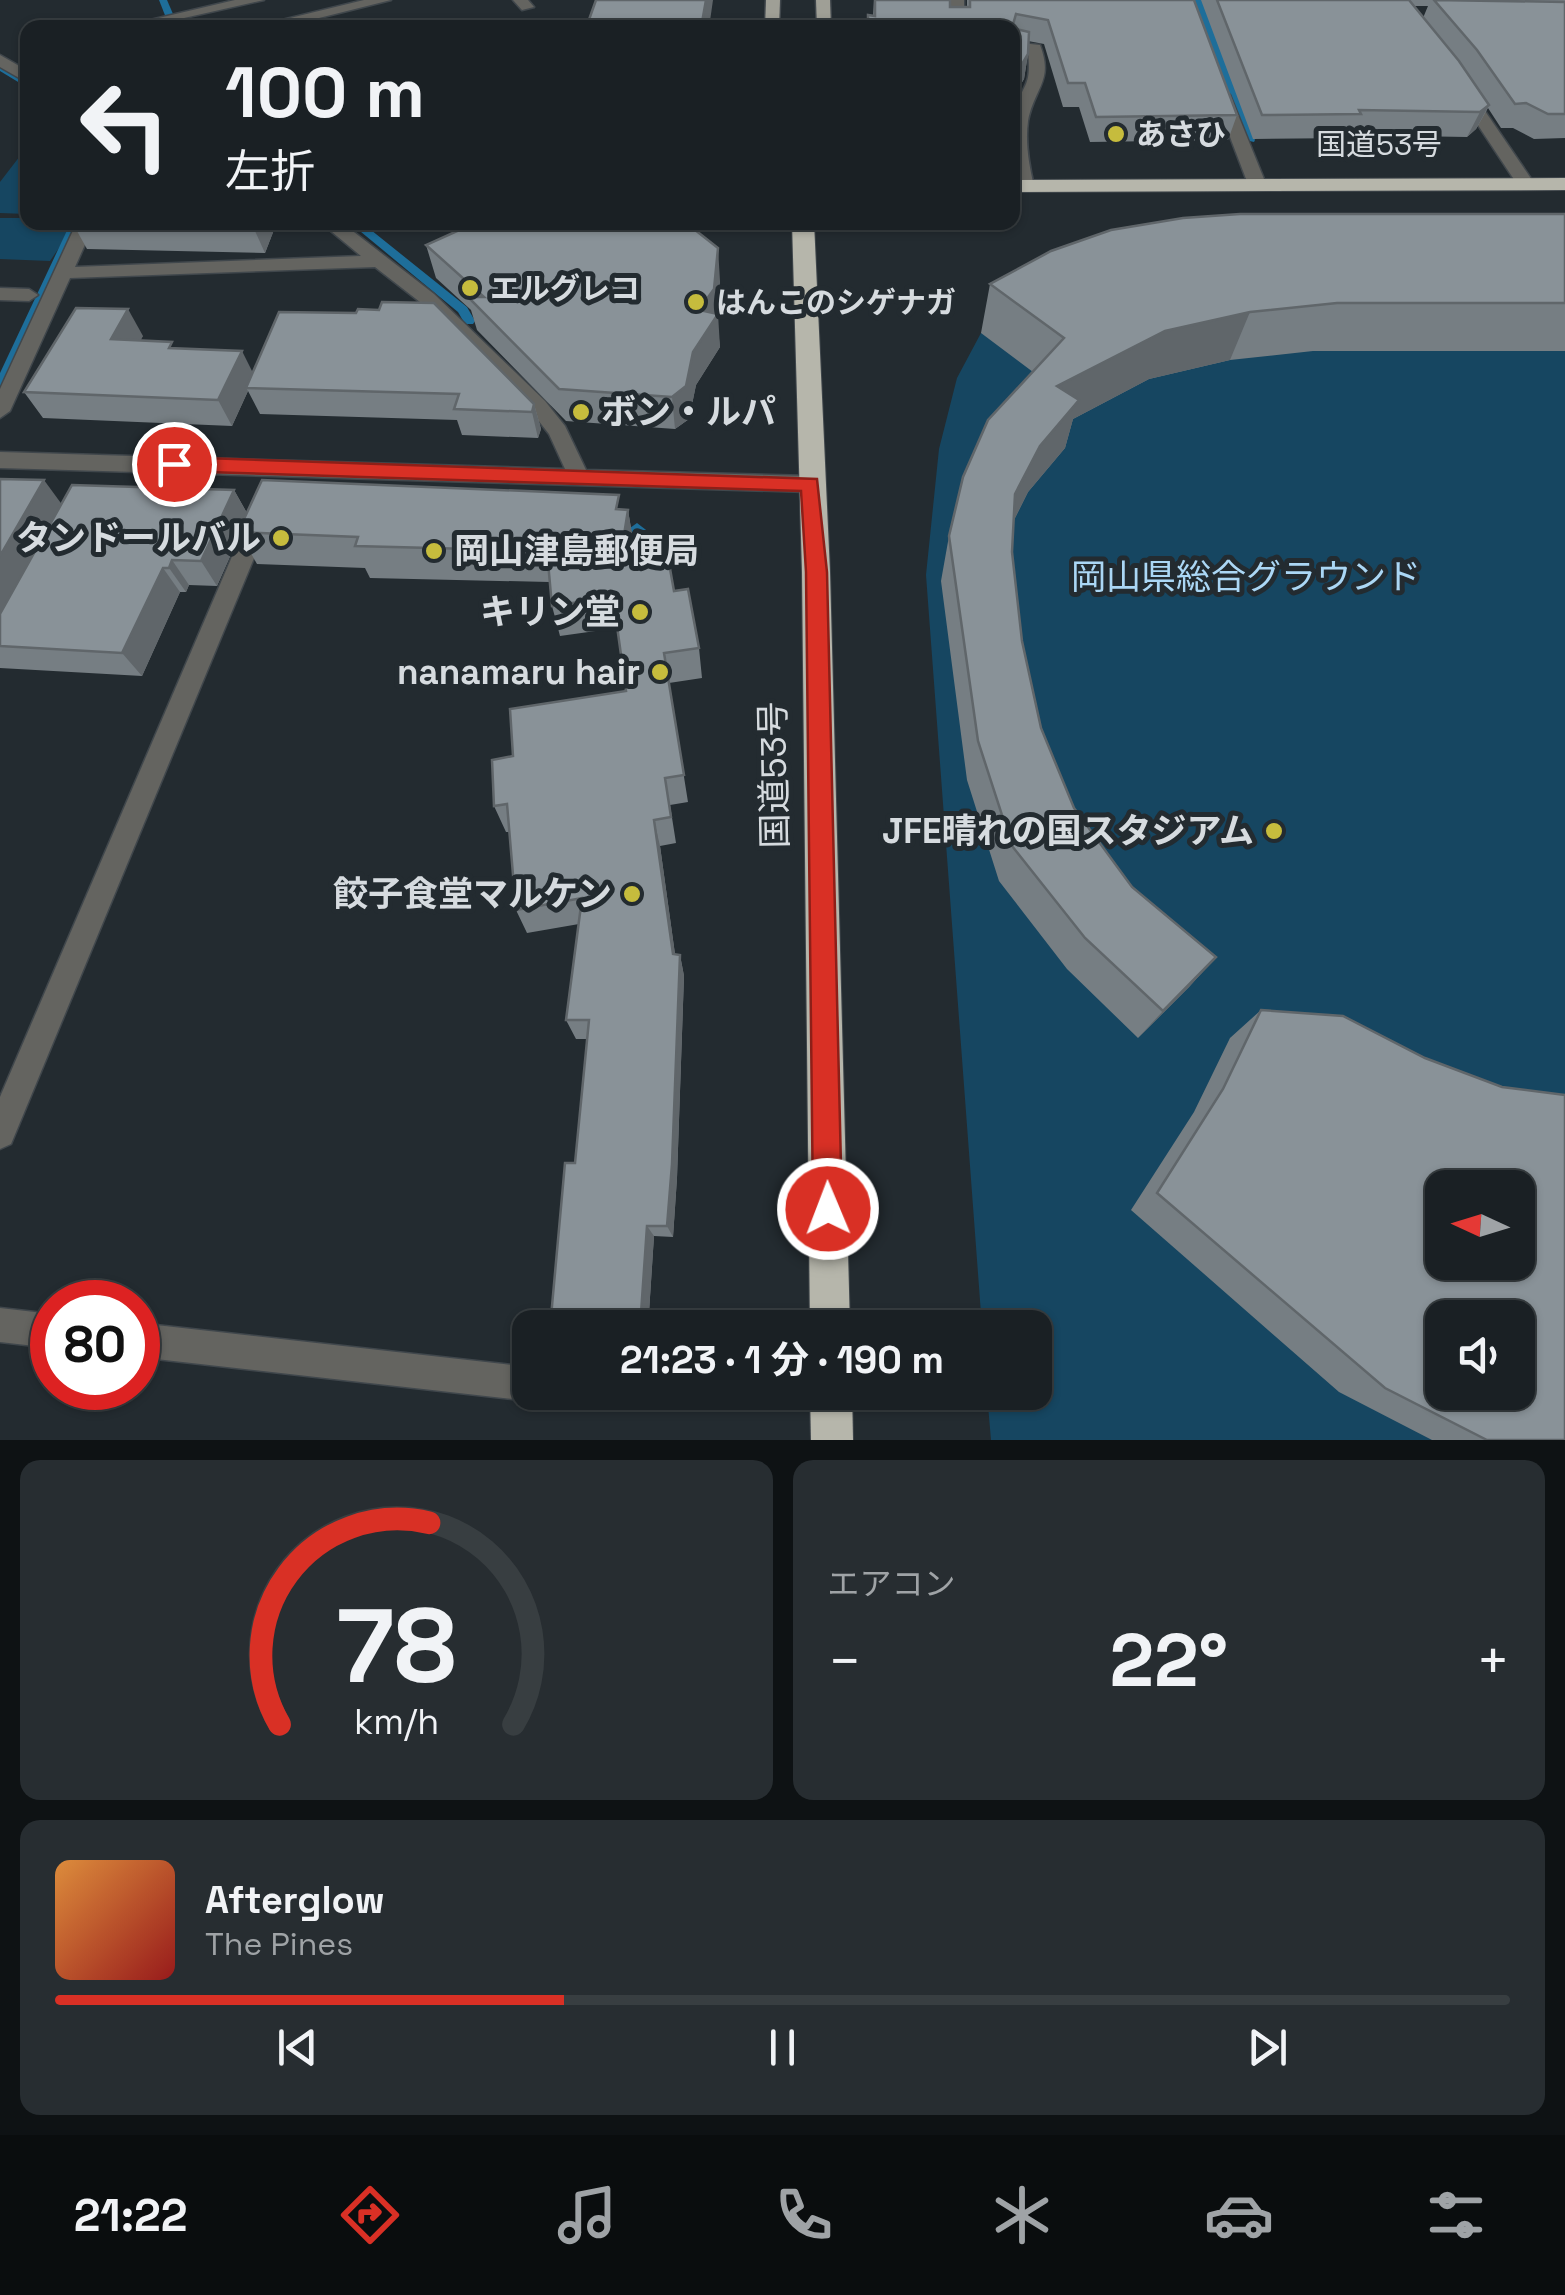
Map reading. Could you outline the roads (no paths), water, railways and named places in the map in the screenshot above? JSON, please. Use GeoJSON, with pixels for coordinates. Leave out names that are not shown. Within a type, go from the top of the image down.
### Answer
{"type":"FeatureCollection","features":[{"type":"Feature","properties":{"kind":"highway","name":"国道53号"},"geometry":{"type":"LineString","coordinates":[[1020,186],[1565,184]]}},
{"type":"Feature","properties":{"kind":"highway","name":"国道53号"},"geometry":{"type":"LineString","coordinates":[[803,230],[816,572],[830,1310]]}},
{"type":"Feature","properties":{"kind":"highway"},"geometry":{"type":"LineString","coordinates":[[831,1410],[832,1440]]}},
{"type":"Feature","properties":{"kind":"street"},"geometry":{"type":"LineString","coordinates":[[160,19],[256,0]]}},
{"type":"Feature","properties":{"kind":"street"},"geometry":{"type":"LineString","coordinates":[[293,20],[384,0]]}},
{"type":"Feature","properties":{"kind":"street"},"geometry":{"type":"LineString","coordinates":[[1020,47],[1034,48],[1038,81],[1028,94],[1020,117]]}},
{"type":"Feature","properties":{"kind":"street"},"geometry":{"type":"LineString","coordinates":[[1216,79],[1256,184]]}},
{"type":"Feature","properties":{"kind":"street"},"geometry":{"type":"LineString","coordinates":[[1456,80],[1525,184]]}},
{"type":"Feature","properties":{"kind":"street"},"geometry":{"type":"LineString","coordinates":[[0,411],[82,230]]}},
{"type":"Feature","properties":{"kind":"street"},"geometry":{"type":"LineString","coordinates":[[340,230],[427,298],[538,406],[558,431],[579,477]]}},
{"type":"Feature","properties":{"kind":"street"},"geometry":{"type":"LineString","coordinates":[[62,273],[379,260]]}},
{"type":"Feature","properties":{"kind":"street"},"geometry":{"type":"LineString","coordinates":[[0,294],[29,295]]}},
{"type":"Feature","properties":{"kind":"street"},"geometry":{"type":"LineString","coordinates":[[0,460],[810,484]]}},
{"type":"Feature","properties":{"kind":"street"},"geometry":{"type":"LineString","coordinates":[[89,486],[102,462]]}},
{"type":"Feature","properties":{"kind":"street"},"geometry":{"type":"LineString","coordinates":[[0,1133],[282,467]]}},
{"type":"Feature","properties":{"kind":"street"},"geometry":{"type":"LineString","coordinates":[[0,1325],[30,1328]]}},
{"type":"Feature","properties":{"kind":"street"},"geometry":{"type":"LineString","coordinates":[[160,1342],[512,1382]]}},
{"type":"Feature","properties":{"kind":"waterway"},"geometry":{"type":"LineString","coordinates":[[163,0],[172,20]]}},
{"type":"Feature","properties":{"kind":"waterway"},"geometry":{"type":"LineString","coordinates":[[1198,0],[1250,140]]}},
{"type":"Feature","properties":{"kind":"waterway"},"geometry":{"type":"LineString","coordinates":[[0,67],[20,80]]}},
{"type":"Feature","properties":{"kind":"waterway"},"geometry":{"type":"LineString","coordinates":[[0,386],[73,230]]}},
{"type":"Feature","properties":{"kind":"waterway"},"geometry":{"type":"LineString","coordinates":[[364,230],[463,310],[469,321]]}},
{"type":"Feature","properties":{"kind":"waterway"},"geometry":{"type":"LineString","coordinates":[[637,528],[671,557]]}},
{"type":"Feature","properties":{"kind":"place","name":"あさひ"},"geometry":{"type":"Point","coordinates":[1116,134]}},
{"type":"Feature","properties":{"kind":"place","name":"エルグレコ"},"geometry":{"type":"Point","coordinates":[470,288]}},
{"type":"Feature","properties":{"kind":"place","name":"はんこのシゲナガ"},"geometry":{"type":"Point","coordinates":[696,302]}},
{"type":"Feature","properties":{"kind":"place","name":"ボン・ルパ"},"geometry":{"type":"Point","coordinates":[581,412]}},
{"type":"Feature","properties":{"kind":"place","name":"タンドールバル"},"geometry":{"type":"Point","coordinates":[281,538]}},
{"type":"Feature","properties":{"kind":"place","name":"岡山津島郵便局"},"geometry":{"type":"Point","coordinates":[434,551]}},
{"type":"Feature","properties":{"kind":"place","name":"キリン堂"},"geometry":{"type":"Point","coordinates":[640,612]}},
{"type":"Feature","properties":{"kind":"place","name":"nanamaru hair"},"geometry":{"type":"Point","coordinates":[660,672]}},
{"type":"Feature","properties":{"kind":"place","name":"JFE晴れの国スタジアム"},"geometry":{"type":"Point","coordinates":[1274,831]}},
{"type":"Feature","properties":{"kind":"place","name":"餃子食堂マルケン"},"geometry":{"type":"Point","coordinates":[632,894]}},
{"type":"Feature","properties":{"kind":"park label","name":"岡山県総合グラウンド"},"geometry":{"type":"Point","coordinates":[1246,577]}}]}
